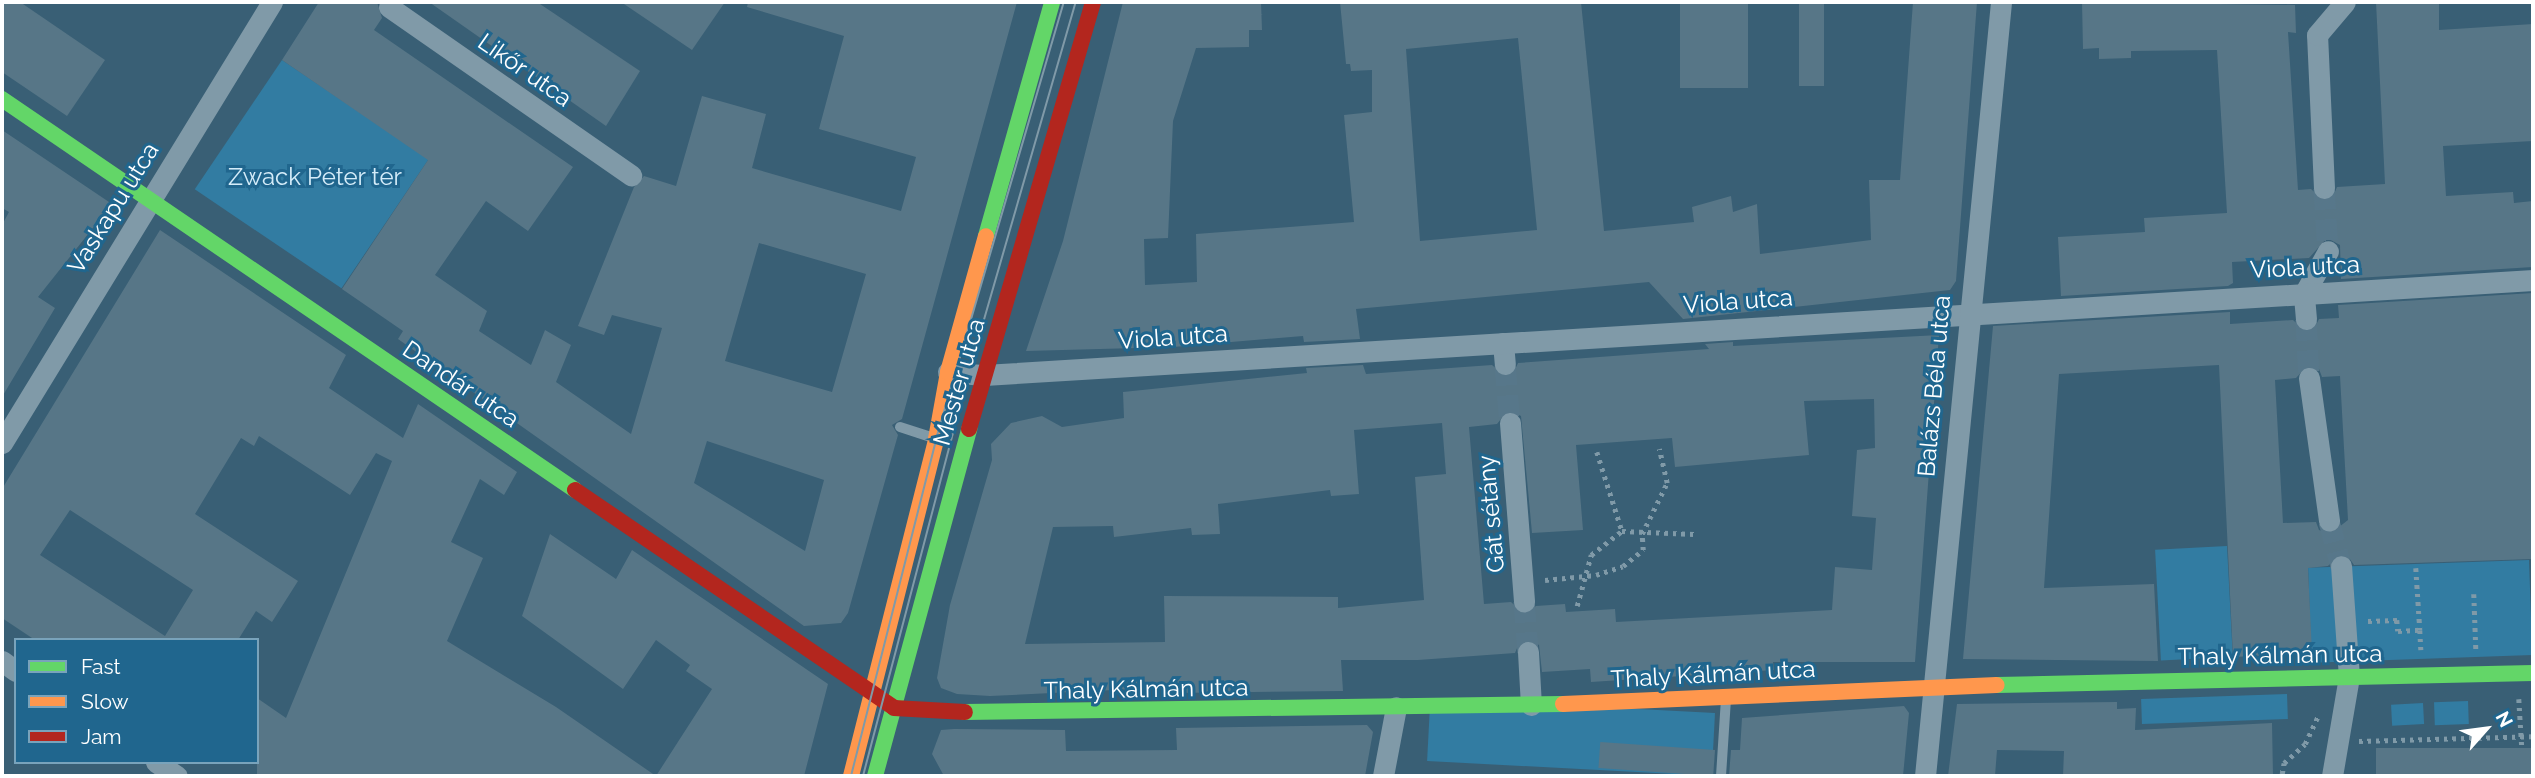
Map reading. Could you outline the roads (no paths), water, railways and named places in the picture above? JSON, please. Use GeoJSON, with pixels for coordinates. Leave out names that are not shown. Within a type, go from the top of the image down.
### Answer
{"type":"FeatureCollection","features":[{"type":"Feature","properties":{"kind":"street","name":"Vaskapu utca"},"geometry":{"type":"LineString","coordinates":[[2,443],[272,2]]}},
{"type":"Feature","properties":{"kind":"street","name":"Mester utca"},"geometry":{"type":"LineString","coordinates":[[851,776],[936,439],[948,372],[1052,2]]}},
{"type":"Feature","properties":{"kind":"street","name":"Mester utca"},"geometry":{"type":"LineString","coordinates":[[875,776],[984,375],[1093,2]]}},
{"type":"Feature","properties":{"kind":"street","name":"Balázs Béla utca"},"geometry":{"type":"LineString","coordinates":[[1925,776],[1968,313],[2001,2]]}},
{"type":"Feature","properties":{"kind":"street"},"geometry":{"type":"LineString","coordinates":[[2324,188],[2317,35],[2345,2]]}},
{"type":"Feature","properties":{"kind":"street","name":"Likőr utca"},"geometry":{"type":"LineString","coordinates":[[389,7],[631,175]]}},
{"type":"Feature","properties":{"kind":"street","name":"Dandár utca"},"geometry":{"type":"LineString","coordinates":[[2,99],[894,708]]}},
{"type":"Feature","properties":{"kind":"street"},"geometry":{"type":"LineString","coordinates":[[2306,319],[2304,294],[2328,251]]}},
{"type":"Feature","properties":{"kind":"street","name":"Viola utca"},"geometry":{"type":"LineString","coordinates":[[948,372],[984,375],[1504,353],[1968,313],[2533,280]]}},
{"type":"Feature","properties":{"kind":"street"},"geometry":{"type":"LineString","coordinates":[[2309,378],[2329,521]]}},
{"type":"Feature","properties":{"kind":"street","name":"Gát sétány"},"geometry":{"type":"LineString","coordinates":[[1510,423],[1524,591]]}},
{"type":"Feature","properties":{"kind":"street"},"geometry":{"type":"LineString","coordinates":[[2332,776],[2349,677],[2341,565]]}},
{"type":"Feature","properties":{"kind":"street"},"geometry":{"type":"LineString","coordinates":[[1528,652],[1531,705]]}},
{"type":"Feature","properties":{"kind":"street","name":"Thaly Kálmán utca"},"geometry":{"type":"LineString","coordinates":[[894,708],[990,714],[1531,705],[1932,687],[2525,673]]}},
{"type":"Feature","properties":{"kind":"street"},"geometry":{"type":"LineString","coordinates":[[1383,776],[1396,707]]}},
{"type":"Feature","properties":{"kind":"street"},"geometry":{"type":"LineString","coordinates":[[159,764],[177,776]]}},
{"type":"Feature","properties":{"kind":"lane"},"geometry":{"type":"LineString","coordinates":[[900,428],[936,439]]}},
{"type":"Feature","properties":{"kind":"lane"},"geometry":{"type":"LineString","coordinates":[[1721,776],[1726,697]]}},
{"type":"Feature","properties":{"kind":"tunnel"},"geometry":{"type":"LineString","coordinates":[[2324,188],[2328,251]]}},
{"type":"Feature","properties":{"kind":"tunnel"},"geometry":{"type":"LineString","coordinates":[[2306,319],[2309,378]]}},
{"type":"Feature","properties":{"kind":"tunnel"},"geometry":{"type":"LineString","coordinates":[[1505,364],[1510,423]]}},
{"type":"Feature","properties":{"kind":"tunnel"},"geometry":{"type":"LineString","coordinates":[[2329,521],[2341,566]]}},
{"type":"Feature","properties":{"kind":"tunnel"},"geometry":{"type":"LineString","coordinates":[[1524,601],[1528,652]]}},
{"type":"Feature","properties":{"kind":"tram line"},"geometry":{"type":"LineString","coordinates":[[851,776],[936,439],[1064,2]]}},
{"type":"Feature","properties":{"kind":"tram line"},"geometry":{"type":"LineString","coordinates":[[863,776],[968,375],[1076,2]]}},
{"type":"Feature","properties":{"kind":"park label","name":"Zwack Péter tér"},"geometry":{"type":"Point","coordinates":[315,177]}}]}
